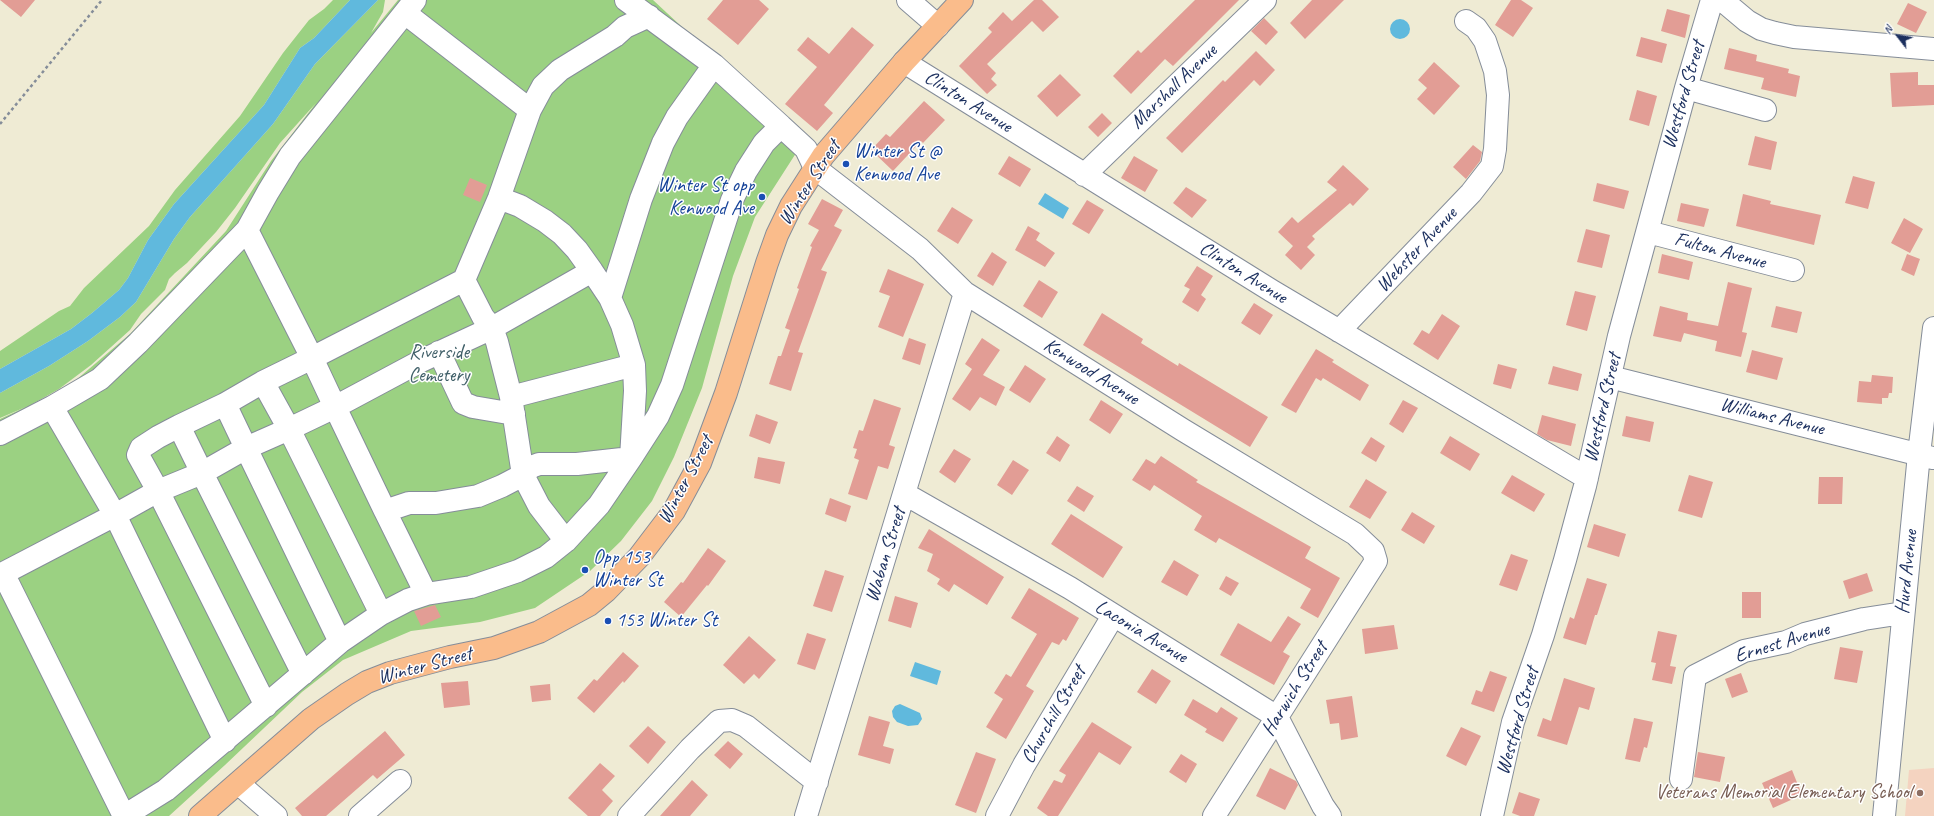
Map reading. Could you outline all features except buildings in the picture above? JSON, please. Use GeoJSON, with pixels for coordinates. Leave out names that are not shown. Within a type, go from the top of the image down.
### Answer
{"type":"FeatureCollection","features":[{"type":"Feature","properties":{"kind":"main road","name":"Winter Street"},"geometry":{"type":"LineString","coordinates":[[200,816],[239,784],[311,719],[330,705],[367,682],[418,665],[494,648],[539,632],[589,605],[640,557],[674,511],[700,463],[726,393],[757,291],[777,235],[791,206],[823,156],[904,62],[962,0]]}},
{"type":"Feature","properties":{"kind":"street"},"geometry":{"type":"LineString","coordinates":[[626,0],[714,65],[806,149],[814,168]]}},
{"type":"Feature","properties":{"kind":"street"},"geometry":{"type":"LineString","coordinates":[[908,0],[938,26]]}},
{"type":"Feature","properties":{"kind":"street","name":"Marshall Avenue"},"geometry":{"type":"LineString","coordinates":[[1084,175],[1265,0]]}},
{"type":"Feature","properties":{"kind":"street","name":"Westford Street"},"geometry":{"type":"LineString","coordinates":[[1492,816],[1513,722],[1543,635],[1587,478],[1610,377],[1686,88],[1712,0]]}},
{"type":"Feature","properties":{"kind":"street"},"geometry":{"type":"LineString","coordinates":[[1722,0],[1748,21],[1761,29],[1775,33],[1794,37],[1934,50]]}},
{"type":"Feature","properties":{"kind":"street"},"geometry":{"type":"LineString","coordinates":[[0,434],[52,407],[100,378],[138,343],[247,230],[290,156],[410,6],[530,110]]}},
{"type":"Feature","properties":{"kind":"street"},"geometry":{"type":"LineString","coordinates":[[266,706],[158,491],[138,455],[141,448],[158,437],[225,404],[263,382],[464,280],[499,198],[530,110],[543,86],[560,70],[615,36],[625,27],[649,16]]}},
{"type":"Feature","properties":{"kind":"street","name":"Webster Avenue"},"geometry":{"type":"LineString","coordinates":[[1340,331],[1471,193],[1492,166],[1495,148],[1498,95],[1495,70],[1485,41],[1476,28],[1466,21]]}},
{"type":"Feature","properties":{"kind":"street","name":"Clinton Avenue"},"geometry":{"type":"LineString","coordinates":[[904,62],[1084,175],[1340,331],[1587,478]]}},
{"type":"Feature","properties":{"kind":"street"},"geometry":{"type":"LineString","coordinates":[[610,298],[641,199],[663,143],[677,117],[714,65]]}},
{"type":"Feature","properties":{"kind":"street"},"geometry":{"type":"LineString","coordinates":[[1686,88],[1765,110]]}},
{"type":"Feature","properties":{"kind":"street"},"geometry":{"type":"LineString","coordinates":[[592,271],[492,328],[439,352],[335,407],[246,448],[202,473],[158,491],[2,574],[124,816],[166,790],[340,642],[381,614],[408,600],[426,594],[471,587],[518,571],[546,557],[566,541],[599,505],[658,416],[672,385],[732,200],[746,172],[764,143],[781,126]]}},
{"type":"Feature","properties":{"kind":"street","name":"Kenwood Avenue"},"geometry":{"type":"LineString","coordinates":[[814,168],[920,248],[965,293],[1183,430],[1355,534],[1373,552],[1376,561]]}},
{"type":"Feature","properties":{"kind":"street"},"geometry":{"type":"LineString","coordinates":[[499,198],[520,206],[545,221],[562,234],[577,250],[610,298],[622,325],[634,365],[636,391],[631,458]]}},
{"type":"Feature","properties":{"kind":"street"},"geometry":{"type":"LineString","coordinates":[[247,230],[312,358],[426,594]]}},
{"type":"Feature","properties":{"kind":"street","name":"Fulton Avenue"},"geometry":{"type":"LineString","coordinates":[[1648,232],[1793,270]]}},
{"type":"Feature","properties":{"kind":"street"},"geometry":{"type":"LineString","coordinates":[[464,280],[483,317],[492,328],[497,342],[513,406],[523,475],[539,506],[566,541]]}},
{"type":"Feature","properties":{"kind":"street","name":"Waban Street"},"geometry":{"type":"LineString","coordinates":[[806,816],[965,293]]}},
{"type":"Feature","properties":{"kind":"street","name":"Hurd Avenue"},"geometry":{"type":"LineString","coordinates":[[1884,816],[1903,613],[1926,456],[1934,328]]}},
{"type":"Feature","properties":{"kind":"street"},"geometry":{"type":"LineString","coordinates":[[439,352],[463,402],[473,407],[513,406],[634,365]]}},
{"type":"Feature","properties":{"kind":"street","name":"Williams Avenue"},"geometry":{"type":"LineString","coordinates":[[1610,377],[1926,456]]}},
{"type":"Feature","properties":{"kind":"street"},"geometry":{"type":"LineString","coordinates":[[263,382],[289,429],[381,614]]}},
{"type":"Feature","properties":{"kind":"street"},"geometry":{"type":"LineString","coordinates":[[225,404],[340,642]]}},
{"type":"Feature","properties":{"kind":"street"},"geometry":{"type":"LineString","coordinates":[[52,407],[115,515],[225,741]]}},
{"type":"Feature","properties":{"kind":"street"},"geometry":{"type":"LineString","coordinates":[[179,426],[303,674]]}},
{"type":"Feature","properties":{"kind":"street"},"geometry":{"type":"LineString","coordinates":[[385,511],[409,503],[436,503],[478,496],[523,475],[531,467],[539,464],[577,464],[631,458]]}},
{"type":"Feature","properties":{"kind":"street","name":"Laconia Avenue"},"geometry":{"type":"LineString","coordinates":[[905,494],[1070,588],[1112,616],[1184,658],[1277,717]]}},
{"type":"Feature","properties":{"kind":"street","name":"Harwich Street"},"geometry":{"type":"LineString","coordinates":[[1214,816],[1376,561]]}},
{"type":"Feature","properties":{"kind":"street","name":"Ernest Avenue"},"geometry":{"type":"LineString","coordinates":[[1681,779],[1695,676],[1744,651],[1786,642],[1805,634],[1864,619],[1903,613]]}},
{"type":"Feature","properties":{"kind":"street","name":"Churchill Street"},"geometry":{"type":"LineString","coordinates":[[997,816],[1024,765],[1112,616]]}},
{"type":"Feature","properties":{"kind":"street"},"geometry":{"type":"LineString","coordinates":[[1277,717],[1323,806],[1330,816]]}},
{"type":"Feature","properties":{"kind":"street"},"geometry":{"type":"LineString","coordinates":[[629,816],[690,749],[719,721],[732,720],[746,726],[816,782]]}},
{"type":"Feature","properties":{"kind":"street"},"geometry":{"type":"LineString","coordinates":[[360,816],[400,781]]}},
{"type":"Feature","properties":{"kind":"street"},"geometry":{"type":"LineString","coordinates":[[239,784],[276,816]]}},
{"type":"Feature","properties":{"kind":"path"},"geometry":{"type":"LineString","coordinates":[[0,124],[102,0]]}},
{"type":"Feature","properties":{"kind":"shaded area","name":"Veterans Memorial Elementary School"},"geometry":{"type":"Polygon","coordinates":[[[1934,768],[1934,816],[1905,816],[1909,770],[1934,768]]]}},
{"type":"Feature","properties":{"kind":"green space"},"geometry":{"type":"Polygon","coordinates":[[[333,0],[350,0],[314,38],[300,48],[264,105],[174,204],[148,240],[128,278],[119,290],[71,329],[0,369],[0,351],[59,311],[70,306],[84,288],[149,226],[175,190],[240,116],[283,53],[309,20],[333,0]]]}},
{"type":"Feature","properties":{"kind":"green space","name":"Riverside Cemetery"},"geometry":{"type":"Polygon","coordinates":[[[378,0],[385,0],[383,12],[371,33],[398,0],[653,0],[807,136],[755,217],[733,276],[702,388],[674,457],[652,501],[621,541],[590,571],[535,608],[480,622],[411,631],[343,660],[302,692],[169,816],[0,816],[0,419],[28,406],[0,418],[0,393],[49,366],[88,341],[120,317],[136,302],[174,239],[190,217],[273,124],[315,64],[378,0]],[[316,103],[280,143],[235,208],[216,232],[187,263],[169,279],[165,290],[141,314],[130,330],[91,365],[59,389],[29,406],[62,392],[130,334],[226,231],[271,161],[316,103]]]}},
{"type":"Feature","properties":{"kind":"water"},"geometry":{"type":"Polygon","coordinates":[[[350,0],[378,0],[315,64],[273,124],[190,217],[174,239],[136,302],[120,317],[88,341],[49,366],[0,393],[0,369],[71,329],[119,290],[128,278],[148,240],[174,204],[264,105],[300,48],[314,38],[350,0]]]}},
{"type":"Feature","properties":{"kind":"water"},"geometry":{"type":"Polygon","coordinates":[[[1400,19],[1407,22],[1410,29],[1407,36],[1400,39],[1393,36],[1390,29],[1393,22],[1400,19]]]}},
{"type":"Feature","properties":{"kind":"water"},"geometry":{"type":"Polygon","coordinates":[[[1045,193],[1069,208],[1063,219],[1038,204],[1045,193]]]}},
{"type":"Feature","properties":{"kind":"water"},"geometry":{"type":"Polygon","coordinates":[[[915,662],[941,671],[937,685],[910,676],[915,662]]]}},
{"type":"Feature","properties":{"kind":"water"},"geometry":{"type":"Polygon","coordinates":[[[900,704],[920,713],[922,719],[918,725],[908,726],[897,722],[893,717],[892,711],[895,706],[900,704]]]}},
{"type":"Feature","properties":{"kind":"place","name":"Winter St @ Kenwood Ave"},"geometry":{"type":"Point","coordinates":[846,164]}},
{"type":"Feature","properties":{"kind":"place","name":"Winter St opp Kenwood Ave"},"geometry":{"type":"Point","coordinates":[762,197]}},
{"type":"Feature","properties":{"kind":"place","name":"Opp 153 Winter St"},"geometry":{"type":"Point","coordinates":[585,570]}},
{"type":"Feature","properties":{"kind":"place","name":"153 Winter St"},"geometry":{"type":"Point","coordinates":[608,621]}},
{"type":"Feature","properties":{"kind":"place","name":"Veterans Memorial Elementary School"},"geometry":{"type":"Point","coordinates":[1920,793]}}]}
